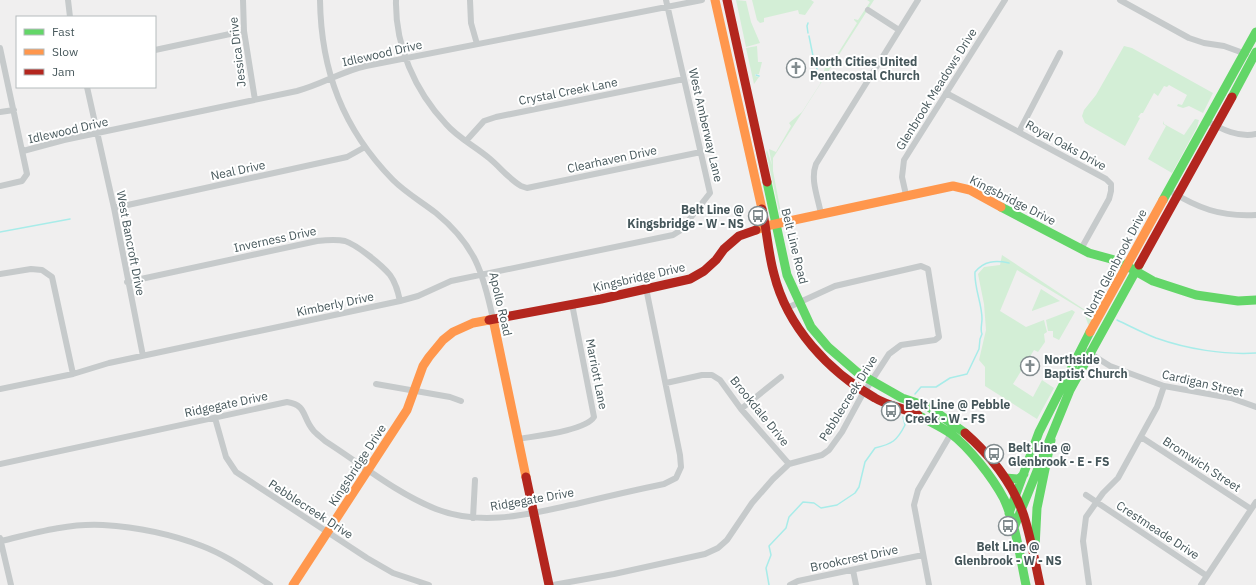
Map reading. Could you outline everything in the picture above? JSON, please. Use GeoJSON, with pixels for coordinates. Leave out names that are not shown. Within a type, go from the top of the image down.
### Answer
{"type":"FeatureCollection","features":[{"type":"Feature","properties":{"kind":"main road","name":"Belt Line Road"},"geometry":{"type":"LineString","coordinates":[[715,0],[766,226],[774,275],[787,308],[803,336],[819,356],[838,373],[876,399],[915,414],[951,434],[965,446],[990,476],[999,490],[1009,513],[1026,585]]}},
{"type":"Feature","properties":{"kind":"main road","name":"Belt Line Road"},"geometry":{"type":"LineString","coordinates":[[727,0],[746,90],[754,116],[755,131],[787,275],[799,303],[812,327],[828,347],[858,374],[870,382],[902,398],[929,407],[956,425],[981,447],[1005,478],[1022,511],[1035,558],[1040,585]]}},
{"type":"Feature","properties":{"kind":"main road","name":"North Glenbrook Drive"},"geometry":{"type":"LineString","coordinates":[[1013,530],[1051,440],[1070,390],[1090,354],[1168,190],[1256,32]]}},
{"type":"Feature","properties":{"kind":"main road","name":"North Glenbrook Drive"},"geometry":{"type":"LineString","coordinates":[[1009,513],[1039,432],[1081,349],[1177,195],[1255,55]]}},
{"type":"Feature","properties":{"kind":"main road"},"geometry":{"type":"LineString","coordinates":[[735,93],[746,90]]}},
{"type":"Feature","properties":{"kind":"main road","name":"Kingsbridge Drive"},"geometry":{"type":"LineString","coordinates":[[293,585],[407,410],[415,392],[423,366],[442,340],[463,327],[473,323],[690,279],[704,271],[716,260],[724,248],[739,236],[766,226],[906,195],[953,186],[962,187],[1081,249],[1095,255],[1112,258],[1153,281],[1196,295],[1238,301],[1256,300]]}},
{"type":"Feature","properties":{"kind":"main road","name":"Apollo Road"},"geometry":{"type":"LineString","coordinates":[[493,319],[549,585]]}},
{"type":"Feature","properties":{"kind":"main road"},"geometry":{"type":"LineString","coordinates":[[1035,558],[1037,508],[1051,440]]}},
{"type":"Feature","properties":{"kind":"main road"},"geometry":{"type":"LineString","coordinates":[[1005,478],[1019,479],[1024,474]]}},
{"type":"Feature","properties":{"kind":"street"},"geometry":{"type":"LineString","coordinates":[[68,0],[70,16]]}},
{"type":"Feature","properties":{"kind":"street","name":"Jessica Drive"},"geometry":{"type":"LineString","coordinates":[[243,0],[244,31],[255,100]]}},
{"type":"Feature","properties":{"kind":"street","name":"Apollo Road"},"geometry":{"type":"LineString","coordinates":[[320,0],[324,46],[330,80],[352,125],[365,146],[382,168],[401,188],[454,229],[468,246],[482,274],[493,319]]}},
{"type":"Feature","properties":{"kind":"street"},"geometry":{"type":"LineString","coordinates":[[396,0],[397,20],[405,58],[428,102],[446,125],[466,141]]}},
{"type":"Feature","properties":{"kind":"street"},"geometry":{"type":"LineString","coordinates":[[470,0],[472,23],[477,44]]}},
{"type":"Feature","properties":{"kind":"street","name":"Idlewood Drive"},"geometry":{"type":"LineString","coordinates":[[23,151],[312,88],[352,69],[667,3],[702,0]]}},
{"type":"Feature","properties":{"kind":"street"},"geometry":{"type":"LineString","coordinates":[[822,214],[814,183],[813,174],[816,164],[918,0]]}},
{"type":"Feature","properties":{"kind":"street","name":"Glenbrook Meadows Drive"},"geometry":{"type":"LineString","coordinates":[[906,195],[902,177],[904,160],[1005,0]]}},
{"type":"Feature","properties":{"kind":"street"},"geometry":{"type":"LineString","coordinates":[[1120,0],[1189,38],[1204,43],[1224,46],[1244,54],[1255,55]]}},
{"type":"Feature","properties":{"kind":"street","name":"West Amberway Lane"},"geometry":{"type":"LineString","coordinates":[[667,3],[710,193],[681,230],[673,235]]}},
{"type":"Feature","properties":{"kind":"street"},"geometry":{"type":"LineString","coordinates":[[868,10],[899,30]]}},
{"type":"Feature","properties":{"kind":"street"},"geometry":{"type":"LineString","coordinates":[[156,50],[244,31]]}},
{"type":"Feature","properties":{"kind":"street"},"geometry":{"type":"LineString","coordinates":[[0,48],[27,174],[22,181],[0,186]]}},
{"type":"Feature","properties":{"kind":"street"},"geometry":{"type":"LineString","coordinates":[[1019,132],[1060,53]]}},
{"type":"Feature","properties":{"kind":"street","name":"Crystal Creek Lane"},"geometry":{"type":"LineString","coordinates":[[466,141],[484,121],[496,117],[684,79]]}},
{"type":"Feature","properties":{"kind":"street","name":"West Bancroft Drive"},"geometry":{"type":"LineString","coordinates":[[87,88],[114,208],[142,356]]}},
{"type":"Feature","properties":{"kind":"street","name":"Royal Oaks Drive"},"geometry":{"type":"LineString","coordinates":[[946,93],[1019,132],[1110,184],[1111,192],[1109,199],[1081,249]]}},
{"type":"Feature","properties":{"kind":"street"},"geometry":{"type":"LineString","coordinates":[[0,112],[14,110]]}},
{"type":"Feature","properties":{"kind":"street"},"geometry":{"type":"LineString","coordinates":[[1207,121],[1216,127],[1241,135],[1256,134]]}},
{"type":"Feature","properties":{"kind":"street","name":"Clearhaven Drive"},"geometry":{"type":"LineString","coordinates":[[466,141],[497,164],[515,183],[527,188],[701,152]]}},
{"type":"Feature","properties":{"kind":"street","name":"Neal Drive"},"geometry":{"type":"LineString","coordinates":[[114,208],[347,157],[365,146]]}},
{"type":"Feature","properties":{"kind":"street"},"geometry":{"type":"LineString","coordinates":[[1168,190],[1197,206],[1218,213],[1239,216],[1256,215]]}},
{"type":"Feature","properties":{"kind":"street","name":"Kimberly Drive"},"geometry":{"type":"LineString","coordinates":[[0,389],[72,374],[106,364],[142,356],[400,301],[418,296],[451,281],[673,235]]}},
{"type":"Feature","properties":{"kind":"street","name":"Inverness Drive"},"geometry":{"type":"LineString","coordinates":[[127,282],[317,241],[331,240],[346,242],[380,265],[390,275],[397,289],[400,301]]}},
{"type":"Feature","properties":{"kind":"street","name":"Pebblecreek Drive"},"geometry":{"type":"LineString","coordinates":[[553,585],[700,555],[718,548],[728,540],[752,503],[773,479],[789,464],[822,455],[829,450],[842,432],[882,362],[894,348],[901,345],[935,340],[939,336],[928,269],[922,266],[835,286],[799,303]]}},
{"type":"Feature","properties":{"kind":"street"},"geometry":{"type":"LineString","coordinates":[[0,274],[31,269],[42,270],[52,277],[72,374]]}},
{"type":"Feature","properties":{"kind":"street","name":"Ridgegate Drive"},"geometry":{"type":"LineString","coordinates":[[0,464],[287,402],[295,403],[302,409],[313,431],[404,492],[435,508],[473,518],[497,519],[533,513],[664,484],[676,478],[681,467],[680,456],[646,288]]}},
{"type":"Feature","properties":{"kind":"street"},"geometry":{"type":"LineString","coordinates":[[787,308],[799,303]]}},
{"type":"Feature","properties":{"kind":"street","name":"Marriott Lane"},"geometry":{"type":"LineString","coordinates":[[518,440],[576,428],[590,422],[594,417],[572,304]]}},
{"type":"Feature","properties":{"kind":"street","name":"Cardigan Street"},"geometry":{"type":"LineString","coordinates":[[1081,349],[1110,366],[1164,386],[1231,398],[1256,407]]}},
{"type":"Feature","properties":{"kind":"street","name":"Brookdale Drive"},"geometry":{"type":"LineString","coordinates":[[666,383],[702,375],[712,375],[720,380],[741,409],[789,464]]}},
{"type":"Feature","properties":{"kind":"street"},"geometry":{"type":"LineString","coordinates":[[741,409],[781,377]]}},
{"type":"Feature","properties":{"kind":"street"},"geometry":{"type":"LineString","coordinates":[[376,384],[450,397],[461,401]]}},
{"type":"Feature","properties":{"kind":"street"},"geometry":{"type":"LineString","coordinates":[[1089,585],[1083,529],[1086,517],[1096,502],[1118,478],[1157,406],[1164,386]]}},
{"type":"Feature","properties":{"kind":"street","name":"Pebblecreek Drive"},"geometry":{"type":"LineString","coordinates":[[215,418],[226,457],[236,472],[393,573],[429,585]]}},
{"type":"Feature","properties":{"kind":"street"},"geometry":{"type":"LineString","coordinates":[[929,585],[914,505],[925,476],[956,425]]}},
{"type":"Feature","properties":{"kind":"street","name":"Bromwich Street"},"geometry":{"type":"LineString","coordinates":[[1141,437],[1251,509]]}},
{"type":"Feature","properties":{"kind":"street"},"geometry":{"type":"LineString","coordinates":[[473,518],[475,480]]}},
{"type":"Feature","properties":{"kind":"street","name":"Crestmeade Drive"},"geometry":{"type":"LineString","coordinates":[[1086,495],[1207,576]]}},
{"type":"Feature","properties":{"kind":"street"},"geometry":{"type":"LineString","coordinates":[[1201,585],[1256,502]]}},
{"type":"Feature","properties":{"kind":"street"},"geometry":{"type":"LineString","coordinates":[[11,585],[0,539],[42,531],[102,525],[159,533],[202,546],[236,563],[270,585]]}},
{"type":"Feature","properties":{"kind":"street","name":"Brookcrest Drive"},"geometry":{"type":"LineString","coordinates":[[790,585],[798,581],[923,555]]}},
{"type":"Feature","properties":{"kind":"street"},"geometry":{"type":"LineString","coordinates":[[853,570],[856,585]]}},
{"type":"Feature","properties":{"kind":"green space"},"geometry":{"type":"Polygon","coordinates":[[[736,0],[746,1],[751,22],[760,43],[746,47],[736,0]]]}},
{"type":"Feature","properties":{"kind":"green space"},"geometry":{"type":"Polygon","coordinates":[[[752,0],[811,0],[814,2],[805,15],[799,14],[798,10],[764,18],[764,22],[760,23],[757,20],[752,0]]]}},
{"type":"Feature","properties":{"kind":"green space"},"geometry":{"type":"Polygon","coordinates":[[[867,0],[874,0],[773,158],[773,171],[782,218],[780,215],[766,152],[767,150],[772,165],[769,149],[776,152],[791,126],[789,123],[802,112],[820,84],[826,64],[830,66],[857,23],[854,19],[858,20],[870,2],[867,0]]]}},
{"type":"Feature","properties":{"kind":"green space"},"geometry":{"type":"Polygon","coordinates":[[[757,46],[758,62],[762,62],[759,74],[755,74],[755,76],[759,77],[754,84],[746,48],[757,46]]]}},
{"type":"Feature","properties":{"kind":"green space"},"geometry":{"type":"Polygon","coordinates":[[[1124,46],[1132,48],[1213,93],[1203,113],[1189,106],[1183,108],[1177,106],[1178,104],[1182,105],[1187,95],[1169,85],[1167,87],[1164,86],[1158,96],[1154,93],[1143,113],[1141,113],[1138,117],[1140,118],[1125,146],[1085,123],[1082,116],[1084,110],[1096,95],[1124,46]]]}},
{"type":"Feature","properties":{"kind":"green space"},"geometry":{"type":"Polygon","coordinates":[[[1195,119],[1199,120],[1197,127],[1172,173],[1148,159],[1166,126],[1163,124],[1164,121],[1164,124],[1184,135],[1195,119]]]}},
{"type":"Feature","properties":{"kind":"green space"},"geometry":{"type":"Polygon","coordinates":[[[1002,255],[1094,316],[1089,325],[1083,310],[1017,270],[1000,311],[1026,327],[1044,320],[1047,332],[1044,334],[1045,342],[1038,352],[1034,350],[1013,384],[1033,397],[1042,380],[1054,388],[1037,419],[985,386],[985,367],[979,360],[986,330],[984,304],[978,274],[984,267],[1000,265],[1002,255]]]}},
{"type":"Feature","properties":{"kind":"green space"},"geometry":{"type":"Polygon","coordinates":[[[1041,289],[1060,301],[1032,311],[1032,310],[1041,289]]]}},
{"type":"Feature","properties":{"kind":"green space"},"geometry":{"type":"Polygon","coordinates":[[[1072,310],[1075,312],[1059,340],[1053,337],[1053,331],[1048,331],[1046,320],[1072,310]]]}},
{"type":"Feature","properties":{"kind":"waterway"},"geometry":{"type":"LineString","coordinates":[[808,23],[808,33]]}},
{"type":"Feature","properties":{"kind":"waterway"},"geometry":{"type":"LineString","coordinates":[[809,36],[813,56]]}},
{"type":"Feature","properties":{"kind":"waterway"},"geometry":{"type":"LineString","coordinates":[[814,59],[817,69]]}},
{"type":"Feature","properties":{"kind":"waterway"},"geometry":{"type":"LineString","coordinates":[[0,232],[70,219]]}},
{"type":"Feature","properties":{"kind":"waterway"},"geometry":{"type":"LineString","coordinates":[[915,394],[921,387],[936,387],[950,378],[967,374],[979,349],[982,334],[982,313],[975,272],[978,268],[990,262],[1009,263]]}},
{"type":"Feature","properties":{"kind":"waterway"},"geometry":{"type":"LineString","coordinates":[[1117,320],[1156,338],[1180,345],[1218,352],[1256,353]]}},
{"type":"Feature","properties":{"kind":"waterway"},"geometry":{"type":"LineString","coordinates":[[769,585],[766,568],[771,555],[769,546],[786,528],[789,517],[803,502],[814,503],[821,508],[837,505],[855,493],[859,487],[865,462],[875,448],[890,443],[899,435],[905,425],[903,417]]}},
{"type":"Feature","properties":{"kind":"traffic: fast"},"geometry":{"type":"LineString","coordinates":[[1163,200],[1256,32]]}},
{"type":"Feature","properties":{"kind":"traffic: fast"},"geometry":{"type":"LineString","coordinates":[[1232,97],[1256,52]]}},
{"type":"Feature","properties":{"kind":"traffic: fast"},"geometry":{"type":"LineString","coordinates":[[767,182],[787,275],[811,327],[828,347],[858,373],[902,398],[929,407],[965,433]]}},
{"type":"Feature","properties":{"kind":"traffic: fast"},"geometry":{"type":"LineString","coordinates":[[1001,207],[1089,253],[1118,261],[1153,281],[1196,295],[1238,301],[1256,300]]}},
{"type":"Feature","properties":{"kind":"traffic: fast"},"geometry":{"type":"LineString","coordinates":[[1013,530],[1070,390],[1139,265]]}},
{"type":"Feature","properties":{"kind":"traffic: fast"},"geometry":{"type":"LineString","coordinates":[[1009,513],[1039,432],[1090,332]]}},
{"type":"Feature","properties":{"kind":"traffic: fast"},"geometry":{"type":"LineString","coordinates":[[918,415],[946,430],[965,446],[980,463],[999,491],[1012,519],[1026,585]]}},
{"type":"Feature","properties":{"kind":"traffic: fast"},"geometry":{"type":"LineString","coordinates":[[1035,548],[1037,508],[1051,440]]}},
{"type":"Feature","properties":{"kind":"traffic: fast"},"geometry":{"type":"LineString","coordinates":[[1005,478],[1019,479],[1024,474]]}},
{"type":"Feature","properties":{"kind":"traffic: slow"},"geometry":{"type":"LineString","coordinates":[[715,0],[762,209]]}},
{"type":"Feature","properties":{"kind":"traffic: slow"},"geometry":{"type":"LineString","coordinates":[[756,230],[766,226],[953,186],[970,190],[1001,207]]}},
{"type":"Feature","properties":{"kind":"traffic: slow"},"geometry":{"type":"LineString","coordinates":[[1090,332],[1163,200]]}},
{"type":"Feature","properties":{"kind":"traffic: slow"},"geometry":{"type":"LineString","coordinates":[[493,319],[526,477]]}},
{"type":"Feature","properties":{"kind":"traffic: slow"},"geometry":{"type":"LineString","coordinates":[[293,585],[407,410],[423,366],[429,357],[443,340],[453,332],[473,323],[489,320]]}},
{"type":"Feature","properties":{"kind":"traffic: jam"},"geometry":{"type":"LineString","coordinates":[[727,0],[767,182]]}},
{"type":"Feature","properties":{"kind":"traffic: jam"},"geometry":{"type":"LineString","coordinates":[[1139,265],[1232,97]]}},
{"type":"Feature","properties":{"kind":"traffic: jam"},"geometry":{"type":"LineString","coordinates":[[762,209],[770,258],[780,293],[789,312],[812,346],[826,361],[858,387],[880,401],[918,415]]}},
{"type":"Feature","properties":{"kind":"traffic: jam"},"geometry":{"type":"LineString","coordinates":[[489,320],[601,299],[690,279],[704,271],[716,260],[724,249],[739,236],[756,230]]}},
{"type":"Feature","properties":{"kind":"traffic: jam"},"geometry":{"type":"LineString","coordinates":[[965,433],[992,460],[1014,493],[1024,516],[1040,585]]}},
{"type":"Feature","properties":{"kind":"traffic: jam"},"geometry":{"type":"LineString","coordinates":[[526,477],[549,585]]}},
{"type":"Feature","properties":{"kind":"place","name":"North Cities United Pentecostal Church"},"geometry":{"type":"Point","coordinates":[796,68]}},
{"type":"Feature","properties":{"kind":"place","name":"Belt Line @ Kingsbridge - W - NS"},"geometry":{"type":"Point","coordinates":[758,216]}},
{"type":"Feature","properties":{"kind":"place","name":"Northside Baptist Church"},"geometry":{"type":"Point","coordinates":[1030,366]}},
{"type":"Feature","properties":{"kind":"place","name":"Belt Line @ Pebble Creek - W - FS"},"geometry":{"type":"Point","coordinates":[891,411]}},
{"type":"Feature","properties":{"kind":"place","name":"Belt Line @ Glenbrook - E - FS"},"geometry":{"type":"Point","coordinates":[994,454]}},
{"type":"Feature","properties":{"kind":"place","name":"Belt Line @ Glenbrook - W - NS"},"geometry":{"type":"Point","coordinates":[1008,526]}}]}
